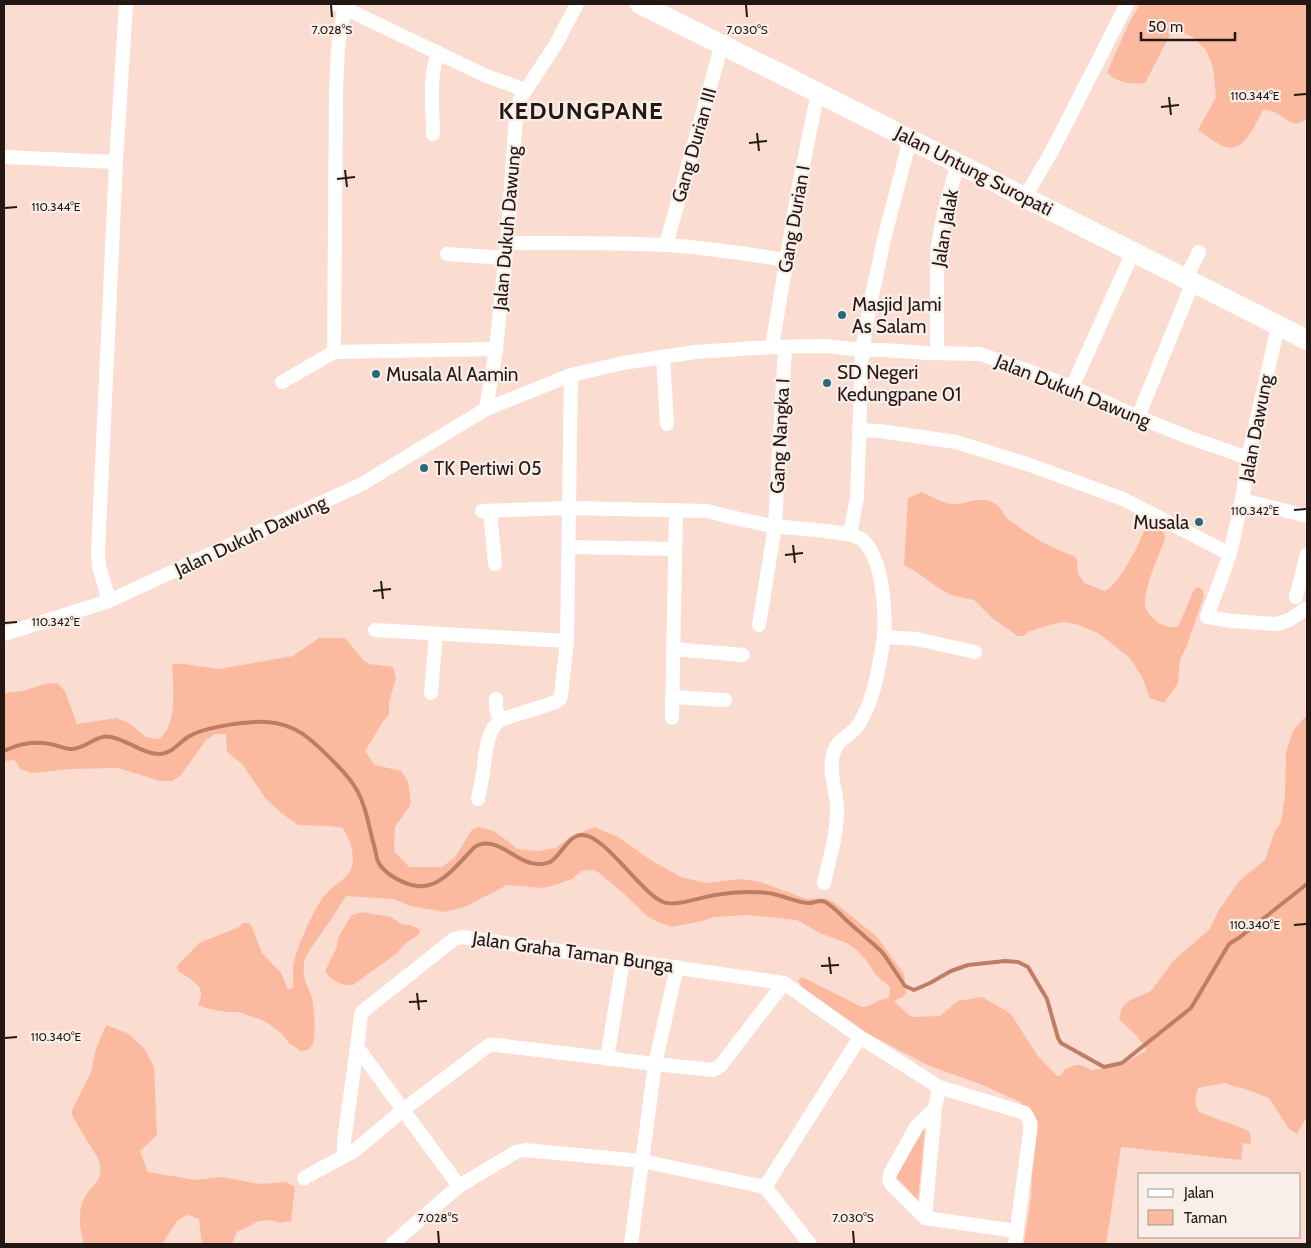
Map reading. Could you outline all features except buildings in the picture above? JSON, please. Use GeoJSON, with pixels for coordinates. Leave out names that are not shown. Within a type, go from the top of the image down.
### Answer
{"type":"FeatureCollection","features":[{"type":"Feature","properties":{"kind":"main road","name":"Jalan Untung Suropati"},"geometry":{"type":"LineString","coordinates":[[640,4],[1307,340]]}},
{"type":"Feature","properties":{"kind":"street"},"geometry":{"type":"LineString","coordinates":[[109,601],[99,566],[98,552],[116,162],[126,4]]}},
{"type":"Feature","properties":{"kind":"street","name":"Jalan Dukuh Dawung"},"geometry":{"type":"LineString","coordinates":[[486,408],[496,349],[506,258],[516,117],[520,99],[556,44],[577,4]]}},
{"type":"Feature","properties":{"kind":"street"},"geometry":{"type":"LineString","coordinates":[[1025,197],[1052,152],[1127,4]]}},
{"type":"Feature","properties":{"kind":"street"},"geometry":{"type":"LineString","coordinates":[[334,352],[336,96],[341,6],[484,75],[525,90]]}},
{"type":"Feature","properties":{"kind":"street","name":"Gang Durian III"},"geometry":{"type":"LineString","coordinates":[[666,245],[722,44]]}},
{"type":"Feature","properties":{"kind":"street"},"geometry":{"type":"LineString","coordinates":[[433,134],[434,65],[439,53]]}},
{"type":"Feature","properties":{"kind":"street","name":"Gang Durian I"},"geometry":{"type":"LineString","coordinates":[[778,347],[787,260],[799,185],[818,92]]}},
{"type":"Feature","properties":{"kind":"street"},"geometry":{"type":"LineString","coordinates":[[850,534],[857,498],[862,350],[884,239],[910,139]]}},
{"type":"Feature","properties":{"kind":"street"},"geometry":{"type":"LineString","coordinates":[[4,157],[116,162]]}},
{"type":"Feature","properties":{"kind":"street","name":"Jalan Jalak"},"geometry":{"type":"LineString","coordinates":[[937,353],[937,251],[944,212],[958,163]]}},
{"type":"Feature","properties":{"kind":"street"},"geometry":{"type":"LineString","coordinates":[[507,243],[630,243],[666,245],[787,260]]}},
{"type":"Feature","properties":{"kind":"street"},"geometry":{"type":"LineString","coordinates":[[1072,387],[1134,252]]}},
{"type":"Feature","properties":{"kind":"street"},"geometry":{"type":"LineString","coordinates":[[1138,417],[1199,252]]}},
{"type":"Feature","properties":{"kind":"street"},"geometry":{"type":"LineString","coordinates":[[447,254],[506,258]]}},
{"type":"Feature","properties":{"kind":"street","name":"Jalan Dawung"},"geometry":{"type":"LineString","coordinates":[[1278,326],[1248,458],[1242,500],[1230,554],[1207,617],[1231,621],[1277,624],[1289,620],[1307,608]]}},
{"type":"Feature","properties":{"kind":"street","name":"Jalan Dukuh Dawung"},"geometry":{"type":"LineString","coordinates":[[4,634],[109,601],[362,484],[486,408],[571,375],[623,363],[695,352],[824,346],[862,350],[980,354],[1072,387],[1138,417],[1248,458]]}},
{"type":"Feature","properties":{"kind":"street","name":"Gang Nangka I"},"geometry":{"type":"LineString","coordinates":[[775,526],[778,347]]}},
{"type":"Feature","properties":{"kind":"street"},"geometry":{"type":"LineString","coordinates":[[282,382],[334,352],[496,349]]}},
{"type":"Feature","properties":{"kind":"street"},"geometry":{"type":"LineString","coordinates":[[663,357],[667,424]]}},
{"type":"Feature","properties":{"kind":"street"},"geometry":{"type":"LineString","coordinates":[[478,799],[486,748],[493,728],[500,720],[558,701],[561,695],[568,641],[571,375]]}},
{"type":"Feature","properties":{"kind":"street"},"geometry":{"type":"LineString","coordinates":[[858,430],[880,431],[956,442],[1030,465],[1123,499],[1230,554]]}},
{"type":"Feature","properties":{"kind":"street"},"geometry":{"type":"LineString","coordinates":[[1242,500],[1307,516]]}},
{"type":"Feature","properties":{"kind":"street"},"geometry":{"type":"LineString","coordinates":[[495,564],[486,511],[570,508],[707,510],[726,517],[775,526],[850,534],[863,540],[872,551],[883,595],[884,637],[874,687],[864,714],[858,726],[839,741],[832,757],[831,767],[837,811],[836,827],[824,883]]}},
{"type":"Feature","properties":{"kind":"street"},"geometry":{"type":"LineString","coordinates":[[672,718],[676,510]]}},
{"type":"Feature","properties":{"kind":"street"},"geometry":{"type":"LineString","coordinates":[[759,625],[775,526]]}},
{"type":"Feature","properties":{"kind":"street"},"geometry":{"type":"LineString","coordinates":[[569,547],[675,549]]}},
{"type":"Feature","properties":{"kind":"street"},"geometry":{"type":"LineString","coordinates":[[1296,597],[1307,554]]}},
{"type":"Feature","properties":{"kind":"street"},"geometry":{"type":"LineString","coordinates":[[375,630],[568,641]]}},
{"type":"Feature","properties":{"kind":"street"},"geometry":{"type":"LineString","coordinates":[[431,693],[436,634]]}},
{"type":"Feature","properties":{"kind":"street"},"geometry":{"type":"LineString","coordinates":[[884,637],[916,639],[974,652]]}},
{"type":"Feature","properties":{"kind":"street"},"geometry":{"type":"LineString","coordinates":[[673,649],[743,655]]}},
{"type":"Feature","properties":{"kind":"street"},"geometry":{"type":"LineString","coordinates":[[672,697],[725,700]]}},
{"type":"Feature","properties":{"kind":"street"},"geometry":{"type":"LineString","coordinates":[[496,699],[496,708],[500,720]]}},
{"type":"Feature","properties":{"kind":"street","name":"Jalan Graha Taman Bunga"},"geometry":{"type":"LineString","coordinates":[[348,1154],[344,1150],[344,1141],[362,1012],[457,938],[462,937],[784,983],[860,1037],[939,1087],[1025,1113],[1031,1124],[1016,1238],[925,1218]]}},
{"type":"Feature","properties":{"kind":"street"},"geometry":{"type":"LineString","coordinates":[[607,1059],[622,960]]}},
{"type":"Feature","properties":{"kind":"street"},"geometry":{"type":"LineString","coordinates":[[631,1244],[655,1064],[677,967]]}},
{"type":"Feature","properties":{"kind":"street"},"geometry":{"type":"LineString","coordinates":[[304,1178],[353,1152],[403,1110],[489,1046],[496,1045],[713,1070],[719,1068],[784,983]]}},
{"type":"Feature","properties":{"kind":"street"},"geometry":{"type":"LineString","coordinates":[[765,1187],[860,1037]]}},
{"type":"Feature","properties":{"kind":"street"},"geometry":{"type":"LineString","coordinates":[[357,1047],[459,1186]]}},
{"type":"Feature","properties":{"kind":"street"},"geometry":{"type":"LineString","coordinates":[[925,1218],[935,1108],[939,1087]]}},
{"type":"Feature","properties":{"kind":"street"},"geometry":{"type":"LineString","coordinates":[[925,1218],[891,1184],[889,1177],[916,1127],[935,1108]]}},
{"type":"Feature","properties":{"kind":"street"},"geometry":{"type":"LineString","coordinates":[[392,1244],[459,1186],[516,1152],[525,1150],[642,1161],[765,1187],[810,1244]]}},
{"type":"Feature","properties":{"kind":"green space"},"geometry":{"type":"Polygon","coordinates":[[[1140,4],[1307,4],[1307,118],[1302,122],[1293,123],[1276,113],[1263,110],[1249,136],[1238,146],[1226,147],[1212,140],[1198,130],[1216,97],[1213,67],[1206,50],[1194,38],[1172,31],[1145,83],[1135,84],[1115,79],[1107,72],[1129,23],[1140,4]]]}},
{"type":"Feature","properties":{"kind":"green space"},"geometry":{"type":"Polygon","coordinates":[[[922,492],[950,504],[986,500],[995,504],[1007,518],[1031,535],[1058,550],[1075,556],[1078,573],[1084,583],[1105,591],[1124,570],[1147,526],[1153,525],[1163,530],[1164,542],[1151,576],[1146,595],[1146,609],[1161,624],[1169,627],[1178,627],[1194,590],[1198,587],[1203,590],[1204,596],[1186,648],[1180,659],[1178,683],[1164,703],[1150,698],[1142,677],[1130,658],[1098,633],[1076,624],[1065,622],[1028,632],[1024,636],[1018,636],[992,618],[974,600],[951,595],[904,565],[908,498],[922,492]]]}},
{"type":"Feature","properties":{"kind":"green space"},"geometry":{"type":"Polygon","coordinates":[[[319,638],[345,638],[364,661],[370,664],[393,667],[396,678],[389,702],[389,714],[365,751],[375,765],[401,771],[408,781],[411,802],[395,827],[394,851],[409,867],[442,867],[455,857],[471,831],[478,827],[494,831],[518,849],[538,851],[556,848],[571,836],[595,827],[618,837],[654,862],[681,877],[706,883],[742,879],[761,882],[806,899],[826,898],[876,936],[904,974],[906,993],[903,997],[894,1001],[911,1017],[940,1016],[958,1001],[982,997],[1010,1013],[1038,1056],[1057,1076],[1062,1075],[1064,1070],[1075,1065],[1081,1065],[1092,1070],[1122,1065],[1147,1050],[1137,1036],[1119,1019],[1122,1008],[1130,1000],[1151,991],[1174,960],[1209,930],[1219,910],[1239,881],[1265,860],[1275,831],[1281,822],[1285,797],[1286,753],[1293,731],[1304,718],[1307,718],[1307,1116],[1297,1134],[1289,1129],[1269,1098],[1224,1083],[1198,1088],[1195,1101],[1198,1111],[1250,1132],[1251,1144],[1243,1143],[1241,1160],[1121,1147],[1106,1244],[1024,1244],[1031,1197],[1038,1122],[1020,1102],[980,1084],[927,1065],[848,1023],[804,990],[798,981],[802,977],[862,1007],[889,998],[890,987],[876,975],[858,951],[847,943],[822,934],[797,920],[748,915],[714,917],[672,927],[647,916],[621,891],[593,870],[582,871],[572,879],[543,888],[507,885],[465,907],[445,912],[410,906],[393,899],[346,896],[305,961],[304,973],[314,1008],[313,1043],[306,1050],[301,1051],[289,1043],[282,1034],[262,1020],[239,1012],[209,1009],[198,1005],[201,996],[200,989],[196,983],[178,971],[177,966],[199,943],[239,927],[243,923],[249,923],[262,953],[281,973],[288,989],[293,988],[294,962],[310,920],[324,896],[351,869],[353,859],[352,848],[343,828],[298,825],[280,812],[266,799],[242,764],[227,752],[226,734],[215,734],[206,740],[181,775],[172,781],[160,781],[118,768],[71,769],[32,773],[21,769],[14,760],[4,761],[4,693],[57,683],[65,691],[77,724],[116,718],[129,723],[146,737],[159,739],[165,733],[172,715],[172,664],[219,669],[293,656],[319,638]]]}},
{"type":"Feature","properties":{"kind":"green space"},"geometry":{"type":"Polygon","coordinates":[[[362,912],[391,917],[401,924],[410,925],[420,931],[397,953],[353,985],[341,984],[330,978],[325,971],[336,949],[339,936],[349,919],[352,915],[362,912]]]}},
{"type":"Feature","properties":{"kind":"green space"},"geometry":{"type":"Polygon","coordinates":[[[106,1025],[127,1033],[144,1048],[154,1067],[157,1135],[140,1151],[148,1172],[195,1180],[221,1177],[261,1184],[285,1182],[295,1187],[291,1221],[281,1223],[270,1220],[259,1221],[237,1232],[232,1244],[202,1244],[199,1219],[188,1215],[178,1220],[162,1244],[84,1244],[80,1226],[81,1206],[86,1195],[99,1179],[100,1164],[98,1157],[71,1113],[91,1072],[96,1049],[106,1025]]]}},
{"type":"Feature","properties":{"kind":"green space"},"geometry":{"type":"Polygon","coordinates":[[[925,1128],[918,1200],[895,1176],[925,1128]]]}},
{"type":"Feature","properties":{"kind":"waterway"},"geometry":{"type":"LineString","coordinates":[[4,751],[32,743],[44,743],[68,749],[76,748],[96,739],[111,737],[149,752],[161,754],[176,747],[195,733],[204,730],[237,724],[277,723],[295,730],[311,740],[351,781],[365,809],[379,863],[387,873],[402,881],[417,886],[425,886],[439,881],[477,845],[481,844],[496,845],[525,861],[541,864],[554,859],[573,838],[582,835],[591,837],[611,853],[644,887],[663,902],[681,903],[721,894],[748,892],[773,894],[806,903],[825,902],[881,951],[905,986],[914,990],[951,971],[968,965],[1005,961],[1018,962],[1028,967],[1047,999],[1061,1043],[1104,1067],[1122,1063],[1191,1008],[1229,944],[1307,884]]}},
{"type":"Feature","properties":{"kind":"place","name":"Masjid Jami As Salam"},"geometry":{"type":"Point","coordinates":[842,315]}},
{"type":"Feature","properties":{"kind":"place","name":"Musala Al Aamin"},"geometry":{"type":"Point","coordinates":[376,374]}},
{"type":"Feature","properties":{"kind":"place","name":"SD Negeri Kedungpane 01"},"geometry":{"type":"Point","coordinates":[827,383]}},
{"type":"Feature","properties":{"kind":"place","name":"TK Pertiwi 05"},"geometry":{"type":"Point","coordinates":[424,468]}},
{"type":"Feature","properties":{"kind":"place","name":"Musala"},"geometry":{"type":"Point","coordinates":[1199,522]}},
{"type":"Feature","properties":{"kind":"district","name":"KEDUNGPANE"},"geometry":{"type":"Point","coordinates":[581,110]}}]}
